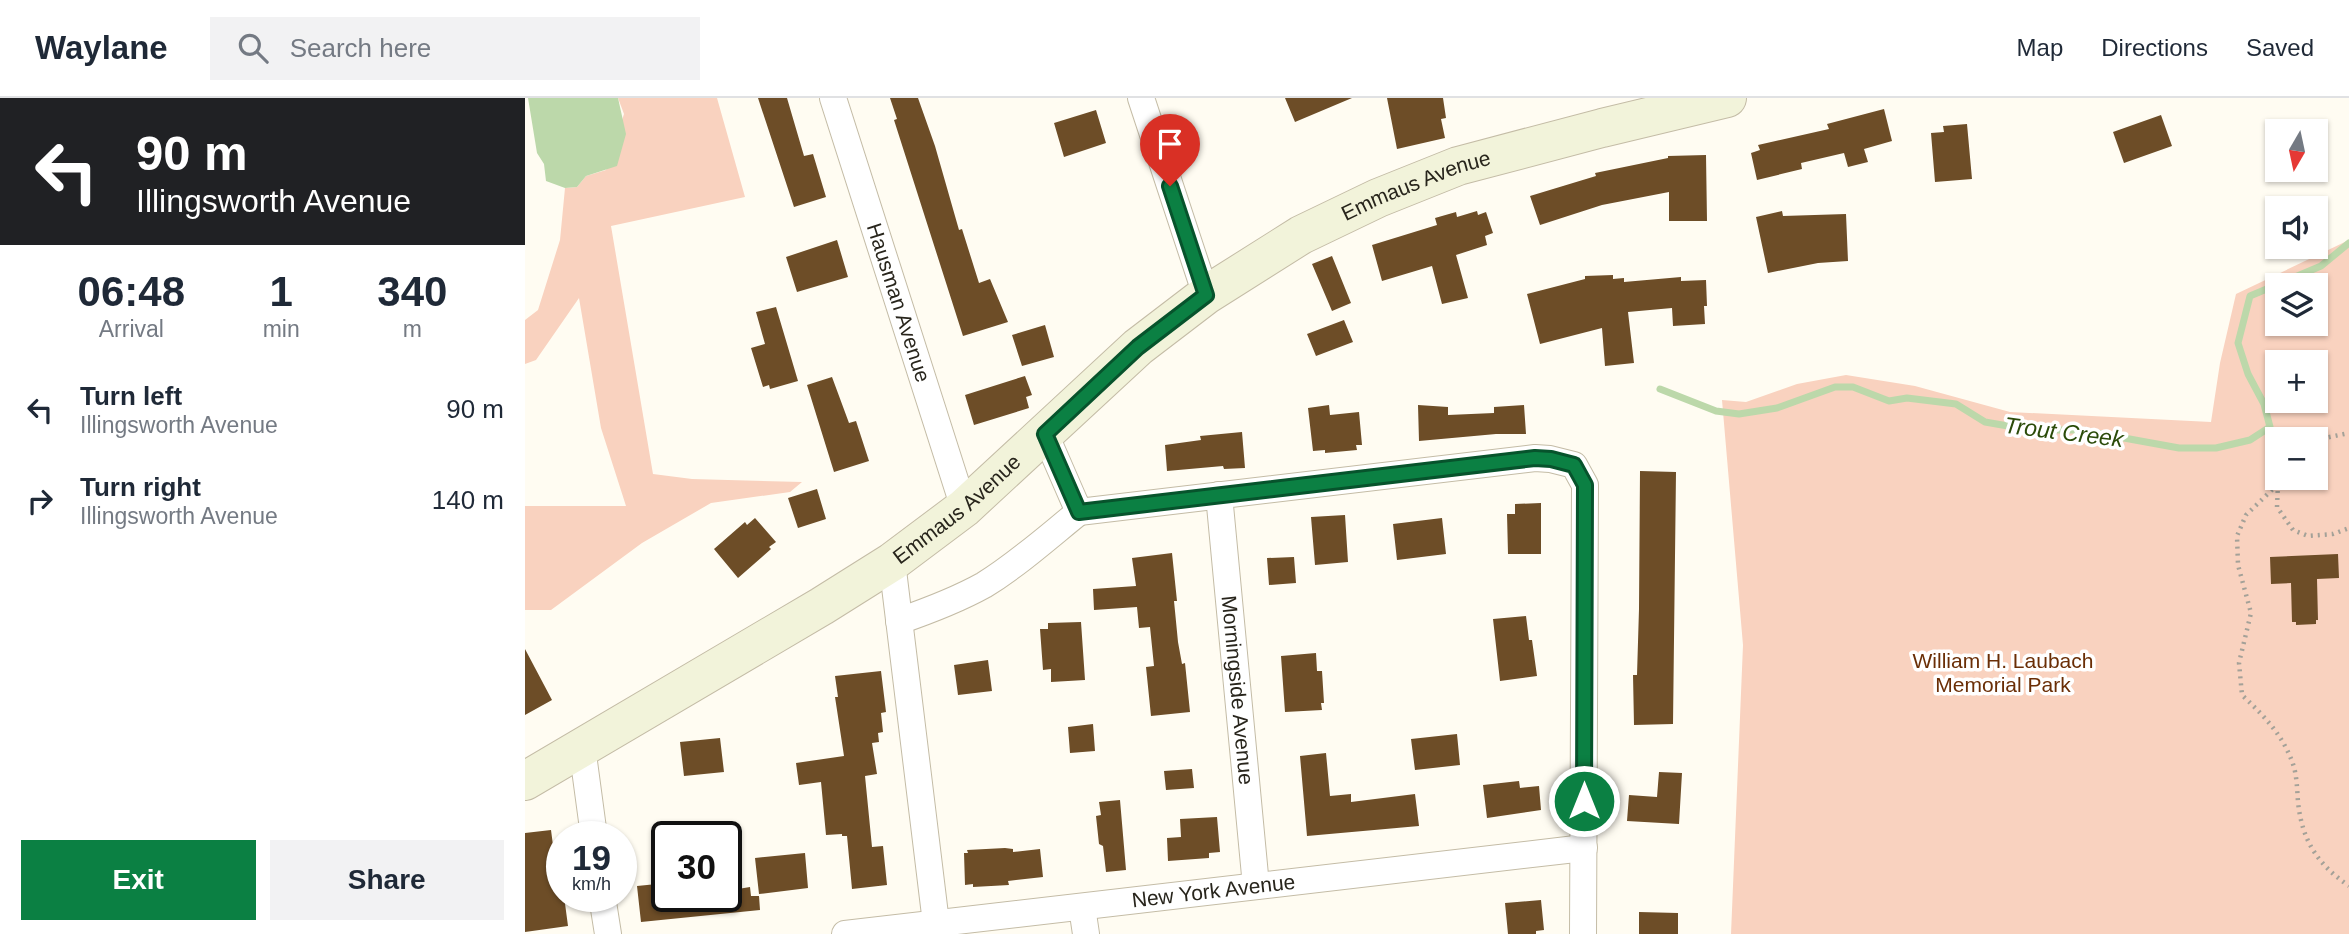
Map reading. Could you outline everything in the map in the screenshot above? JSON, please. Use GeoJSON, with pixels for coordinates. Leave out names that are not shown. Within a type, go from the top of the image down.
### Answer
{"type":"FeatureCollection","features":[{"type":"Feature","properties":{"kind":"main road","name":"Emmaus Avenue"},"geometry":{"type":"LineString","coordinates":[[525,781],[823,606],[892,562],[964,508],[1138,347],[1206,295],[1301,235],[1378,198],[1458,166],[1727,98]]}},
{"type":"Feature","properties":{"kind":"street","name":"Hausman Avenue"},"geometry":{"type":"LineString","coordinates":[[833,98],[964,508]]}},
{"type":"Feature","properties":{"kind":"street"},"geometry":{"type":"LineString","coordinates":[[1141,98],[1206,295]]}},
{"type":"Feature","properties":{"kind":"street"},"geometry":{"type":"LineString","coordinates":[[1045,434],[1079,512]]}},
{"type":"Feature","properties":{"kind":"street"},"geometry":{"type":"LineString","coordinates":[[899,621],[941,607],[984,585],[1079,512],[1535,458],[1574,465],[1585,485],[1583,934]]}},
{"type":"Feature","properties":{"kind":"street","name":"Morningside Avenue"},"geometry":{"type":"LineString","coordinates":[[1219,495],[1257,886]]}},
{"type":"Feature","properties":{"kind":"street"},"geometry":{"type":"LineString","coordinates":[[892,562],[936,923]]}},
{"type":"Feature","properties":{"kind":"street"},"geometry":{"type":"LineString","coordinates":[[582,747],[592,821]]}},
{"type":"Feature","properties":{"kind":"street","name":"New York Avenue"},"geometry":{"type":"LineString","coordinates":[[845,934],[1584,848]]}},
{"type":"Feature","properties":{"kind":"street"},"geometry":{"type":"LineString","coordinates":[[1082,907],[1086,934]]}},
{"type":"Feature","properties":{"kind":"street"},"geometry":{"type":"LineString","coordinates":[[605,912],[608,934]]}},
{"type":"Feature","properties":{"kind":"path"},"geometry":{"type":"LineString","coordinates":[[2328,437],[2349,433]]}},
{"type":"Feature","properties":{"kind":"path"},"geometry":{"type":"LineString","coordinates":[[2270,490],[2246,515],[2237,536],[2238,565],[2251,613],[2239,663],[2242,695],[2272,724],[2285,747],[2293,765],[2304,831],[2315,857],[2334,876],[2349,886]]}},
{"type":"Feature","properties":{"kind":"path"},"geometry":{"type":"LineString","coordinates":[[2278,490],[2277,507],[2293,530],[2308,536],[2333,534],[2349,528]]}},
{"type":"Feature","properties":{"kind":"green space"},"geometry":{"type":"Polygon","coordinates":[[[618,98],[717,98],[745,197],[611,226],[653,474],[692,479],[802,482],[790,492],[711,503],[642,543],[551,610],[525,610],[525,506],[626,506],[601,428],[579,298],[536,360],[525,364],[525,320],[538,310],[560,240],[565,188],[577,187],[586,176],[606,170],[624,114],[618,98]]]}},
{"type":"Feature","properties":{"kind":"green space","name":"William H. Laubach Memorial Park"},"geometry":{"type":"Polygon","coordinates":[[[2349,240],[2349,934],[1731,934],[1743,645],[1722,400],[1746,402],[1797,384],[1846,375],[1915,386],[2010,412],[2211,422],[2220,363],[2236,294],[2265,280],[2265,336],[2328,336],[2328,273],[2280,273],[2309,259],[2328,259],[2328,250],[2349,240]]]}},
{"type":"Feature","properties":{"kind":"shaded area"},"geometry":{"type":"Polygon","coordinates":[[[528,98],[618,98],[626,134],[617,166],[586,176],[577,187],[565,188],[546,181],[544,164],[537,153],[528,98]]]}},
{"type":"Feature","properties":{"kind":"building"},"geometry":{"type":"Polygon","coordinates":[[[758,98],[787,98],[804,156],[813,154],[826,197],[794,207],[758,98]]]}},
{"type":"Feature","properties":{"kind":"building"},"geometry":{"type":"Polygon","coordinates":[[[890,98],[918,98],[959,230],[962,229],[979,283],[990,279],[1008,322],[963,336],[894,120],[897,119],[890,98]]]}},
{"type":"Feature","properties":{"kind":"building"},"geometry":{"type":"Polygon","coordinates":[[[1285,98],[1352,98],[1295,122],[1285,98]]]}},
{"type":"Feature","properties":{"kind":"building"},"geometry":{"type":"Polygon","coordinates":[[[1387,98],[1443,98],[1446,118],[1441,119],[1445,138],[1397,149],[1387,98]]]}},
{"type":"Feature","properties":{"kind":"building"},"geometry":{"type":"Polygon","coordinates":[[[1884,109],[1892,141],[1864,149],[1868,162],[1848,167],[1844,153],[1801,163],[1802,169],[1757,180],[1751,153],[1760,150],[1758,145],[1829,129],[1827,124],[1884,109]]]}},
{"type":"Feature","properties":{"kind":"building"},"geometry":{"type":"Polygon","coordinates":[[[1096,110],[1106,143],[1064,157],[1054,123],[1096,110]]]}},
{"type":"Feature","properties":{"kind":"building"},"geometry":{"type":"Polygon","coordinates":[[[2161,115],[2172,146],[2124,163],[2113,132],[2161,115]]]}},
{"type":"Feature","properties":{"kind":"building"},"geometry":{"type":"Polygon","coordinates":[[[1967,124],[1972,179],[1935,182],[1931,133],[1944,132],[1943,126],[1967,124]]]}},
{"type":"Feature","properties":{"kind":"building"},"geometry":{"type":"Polygon","coordinates":[[[1706,155],[1707,221],[1669,221],[1669,192],[1602,205],[1540,225],[1530,196],[1596,176],[1595,173],[1668,156],[1706,155]]]}},
{"type":"Feature","properties":{"kind":"building"},"geometry":{"type":"Polygon","coordinates":[[[1477,211],[1478,215],[1486,212],[1493,233],[1485,236],[1487,245],[1456,255],[1468,298],[1442,304],[1432,266],[1382,281],[1372,245],[1437,225],[1435,218],[1456,212],[1457,217],[1477,211]]]}},
{"type":"Feature","properties":{"kind":"building"},"geometry":{"type":"Polygon","coordinates":[[[1782,211],[1783,216],[1846,214],[1848,261],[1818,263],[1768,273],[1756,217],[1782,211]]]}},
{"type":"Feature","properties":{"kind":"building"},"geometry":{"type":"Polygon","coordinates":[[[837,240],[848,277],[797,292],[786,257],[837,240]]]}},
{"type":"Feature","properties":{"kind":"building"},"geometry":{"type":"Polygon","coordinates":[[[1332,256],[1351,303],[1332,311],[1312,264],[1332,256]]]}},
{"type":"Feature","properties":{"kind":"building"},"geometry":{"type":"Polygon","coordinates":[[[1613,275],[1613,279],[1624,278],[1624,282],[1681,277],[1681,281],[1706,280],[1705,324],[1673,326],[1672,308],[1628,312],[1634,363],[1605,366],[1602,328],[1540,344],[1527,294],[1585,279],[1585,276],[1613,275]]]}},
{"type":"Feature","properties":{"kind":"building"},"geometry":{"type":"Polygon","coordinates":[[[776,307],[798,381],[770,389],[769,385],[763,387],[751,348],[765,344],[756,312],[776,307]]]}},
{"type":"Feature","properties":{"kind":"building"},"geometry":{"type":"Polygon","coordinates":[[[1344,320],[1353,342],[1316,356],[1307,334],[1344,320]]]}},
{"type":"Feature","properties":{"kind":"building"},"geometry":{"type":"Polygon","coordinates":[[[1045,325],[1054,357],[1022,366],[1012,335],[1045,325]]]}},
{"type":"Feature","properties":{"kind":"building"},"geometry":{"type":"Polygon","coordinates":[[[1025,376],[1032,395],[1026,397],[1029,408],[974,425],[965,395],[1025,376]]]}},
{"type":"Feature","properties":{"kind":"building"},"geometry":{"type":"Polygon","coordinates":[[[832,377],[849,423],[856,421],[869,461],[834,472],[807,385],[832,377]]]}},
{"type":"Feature","properties":{"kind":"building"},"geometry":{"type":"Polygon","coordinates":[[[1329,405],[1330,415],[1359,412],[1362,445],[1356,445],[1357,450],[1325,453],[1325,450],[1313,451],[1308,408],[1329,405]]]}},
{"type":"Feature","properties":{"kind":"building"},"geometry":{"type":"Polygon","coordinates":[[[1418,405],[1448,407],[1448,415],[1494,413],[1494,407],[1524,405],[1526,434],[1419,441],[1418,405]]]}},
{"type":"Feature","properties":{"kind":"building"},"geometry":{"type":"Polygon","coordinates":[[[1242,432],[1245,468],[1224,469],[1223,466],[1167,471],[1165,445],[1201,440],[1200,436],[1242,432]]]}},
{"type":"Feature","properties":{"kind":"building"},"geometry":{"type":"Polygon","coordinates":[[[1640,471],[1676,472],[1673,724],[1634,725],[1633,675],[1637,675],[1639,609],[1640,471]]]}},
{"type":"Feature","properties":{"kind":"building"},"geometry":{"type":"Polygon","coordinates":[[[817,489],[826,519],[798,528],[788,498],[817,489]]]}},
{"type":"Feature","properties":{"kind":"building"},"geometry":{"type":"Polygon","coordinates":[[[1541,503],[1541,554],[1508,554],[1507,514],[1515,514],[1515,504],[1541,503]]]}},
{"type":"Feature","properties":{"kind":"building"},"geometry":{"type":"Polygon","coordinates":[[[1345,515],[1348,562],[1315,565],[1311,517],[1345,515]]]}},
{"type":"Feature","properties":{"kind":"building"},"geometry":{"type":"Polygon","coordinates":[[[755,518],[776,542],[738,578],[714,549],[745,522],[747,525],[755,518]]]}},
{"type":"Feature","properties":{"kind":"building"},"geometry":{"type":"Polygon","coordinates":[[[1442,518],[1446,554],[1397,560],[1393,524],[1442,518]]]}},
{"type":"Feature","properties":{"kind":"building"},"geometry":{"type":"Polygon","coordinates":[[[1172,553],[1178,642],[1182,664],[1185,663],[1190,712],[1151,716],[1146,667],[1154,666],[1150,627],[1139,628],[1137,607],[1094,610],[1093,589],[1136,586],[1132,558],[1172,553]]]}},
{"type":"Feature","properties":{"kind":"building"},"geometry":{"type":"Polygon","coordinates":[[[2338,554],[2339,578],[2317,579],[2316,624],[2296,625],[2296,622],[2292,622],[2291,583],[2271,584],[2270,557],[2338,554]]]}},
{"type":"Feature","properties":{"kind":"building"},"geometry":{"type":"Polygon","coordinates":[[[1294,557],[1296,583],[1269,585],[1267,558],[1294,557]]]}},
{"type":"Feature","properties":{"kind":"building"},"geometry":{"type":"Polygon","coordinates":[[[1526,616],[1537,676],[1500,681],[1493,619],[1526,616]]]}},
{"type":"Feature","properties":{"kind":"building"},"geometry":{"type":"Polygon","coordinates":[[[1081,622],[1085,680],[1051,682],[1051,669],[1043,670],[1040,629],[1048,629],[1048,623],[1081,622]]]}},
{"type":"Feature","properties":{"kind":"building"},"geometry":{"type":"Polygon","coordinates":[[[525,649],[552,700],[525,715],[525,649]]]}},
{"type":"Feature","properties":{"kind":"building"},"geometry":{"type":"Polygon","coordinates":[[[1316,653],[1317,671],[1322,671],[1322,710],[1285,712],[1281,656],[1316,653]]]}},
{"type":"Feature","properties":{"kind":"building"},"geometry":{"type":"Polygon","coordinates":[[[988,660],[992,691],[958,695],[954,665],[988,660]]]}},
{"type":"Feature","properties":{"kind":"building"},"geometry":{"type":"Polygon","coordinates":[[[881,671],[886,712],[881,713],[883,732],[878,733],[879,742],[872,743],[877,774],[865,776],[872,847],[883,846],[887,885],[852,889],[847,836],[826,835],[821,782],[799,785],[796,763],[844,756],[835,697],[838,697],[835,676],[881,671]]]}},
{"type":"Feature","properties":{"kind":"building"},"geometry":{"type":"Polygon","coordinates":[[[1093,724],[1095,751],[1070,753],[1068,727],[1093,724]]]}},
{"type":"Feature","properties":{"kind":"building"},"geometry":{"type":"Polygon","coordinates":[[[1457,734],[1460,765],[1415,770],[1411,739],[1457,734]]]}},
{"type":"Feature","properties":{"kind":"building"},"geometry":{"type":"Polygon","coordinates":[[[720,738],[724,772],[684,776],[680,742],[720,738]]]}},
{"type":"Feature","properties":{"kind":"building"},"geometry":{"type":"Polygon","coordinates":[[[1326,753],[1330,796],[1351,794],[1351,802],[1415,794],[1419,826],[1307,836],[1300,756],[1326,753]]]}},
{"type":"Feature","properties":{"kind":"building"},"geometry":{"type":"Polygon","coordinates":[[[1192,769],[1194,788],[1166,790],[1164,771],[1192,769]]]}},
{"type":"Feature","properties":{"kind":"building"},"geometry":{"type":"Polygon","coordinates":[[[1659,772],[1682,773],[1679,824],[1627,821],[1629,795],[1657,797],[1659,772]]]}},
{"type":"Feature","properties":{"kind":"building"},"geometry":{"type":"Polygon","coordinates":[[[1519,781],[1520,788],[1539,786],[1541,810],[1487,818],[1483,785],[1519,781]]]}},
{"type":"Feature","properties":{"kind":"building"},"geometry":{"type":"Polygon","coordinates":[[[1120,800],[1126,870],[1106,872],[1096,816],[1101,815],[1099,802],[1120,800]]]}},
{"type":"Feature","properties":{"kind":"building"},"geometry":{"type":"Polygon","coordinates":[[[1217,817],[1220,852],[1209,853],[1209,858],[1168,861],[1167,838],[1181,837],[1180,819],[1217,817]]]}},
{"type":"Feature","properties":{"kind":"building"},"geometry":{"type":"Polygon","coordinates":[[[546,831],[546,912],[566,912],[568,926],[525,932],[525,833],[546,831]]]}},
{"type":"Feature","properties":{"kind":"building"},"geometry":{"type":"Polygon","coordinates":[[[1013,849],[1013,852],[1040,849],[1043,877],[1008,881],[1009,885],[965,885],[964,853],[968,853],[967,850],[1013,849]]]}},
{"type":"Feature","properties":{"kind":"building"},"geometry":{"type":"Polygon","coordinates":[[[805,853],[808,888],[759,894],[755,858],[805,853]]]}},
{"type":"Feature","properties":{"kind":"building"},"geometry":{"type":"Polygon","coordinates":[[[651,885],[651,912],[740,912],[641,922],[637,886],[651,885]]]}},
{"type":"Feature","properties":{"kind":"building"},"geometry":{"type":"Polygon","coordinates":[[[750,887],[751,896],[759,896],[760,910],[742,912],[742,888],[750,887]]]}},
{"type":"Feature","properties":{"kind":"building"},"geometry":{"type":"Polygon","coordinates":[[[1541,900],[1544,930],[1536,931],[1536,934],[1508,934],[1505,903],[1541,900]]]}},
{"type":"Feature","properties":{"kind":"building"},"geometry":{"type":"Polygon","coordinates":[[[1639,912],[1678,913],[1678,934],[1639,934],[1639,912]]]}},
{"type":"Feature","properties":{"kind":"waterway","name":"Trout Creek"},"geometry":{"type":"LineString","coordinates":[[1660,389],[1716,411],[1739,414],[1777,408],[1835,387],[1853,387],[1889,401],[1907,398],[1956,404],[1985,422],[2031,430],[2080,430],[2179,448],[2216,448],[2250,440],[2270,427],[2264,404],[2248,374],[2238,343],[2250,296],[2321,266],[2349,243]]}},
{"type":"Feature","properties":{"kind":"route"},"geometry":{"type":"LineString","coordinates":[[1170,186],[1206,295],[1138,347],[1045,434],[1079,512],[1535,458],[1574,465],[1585,485],[1584,801]]}}]}
